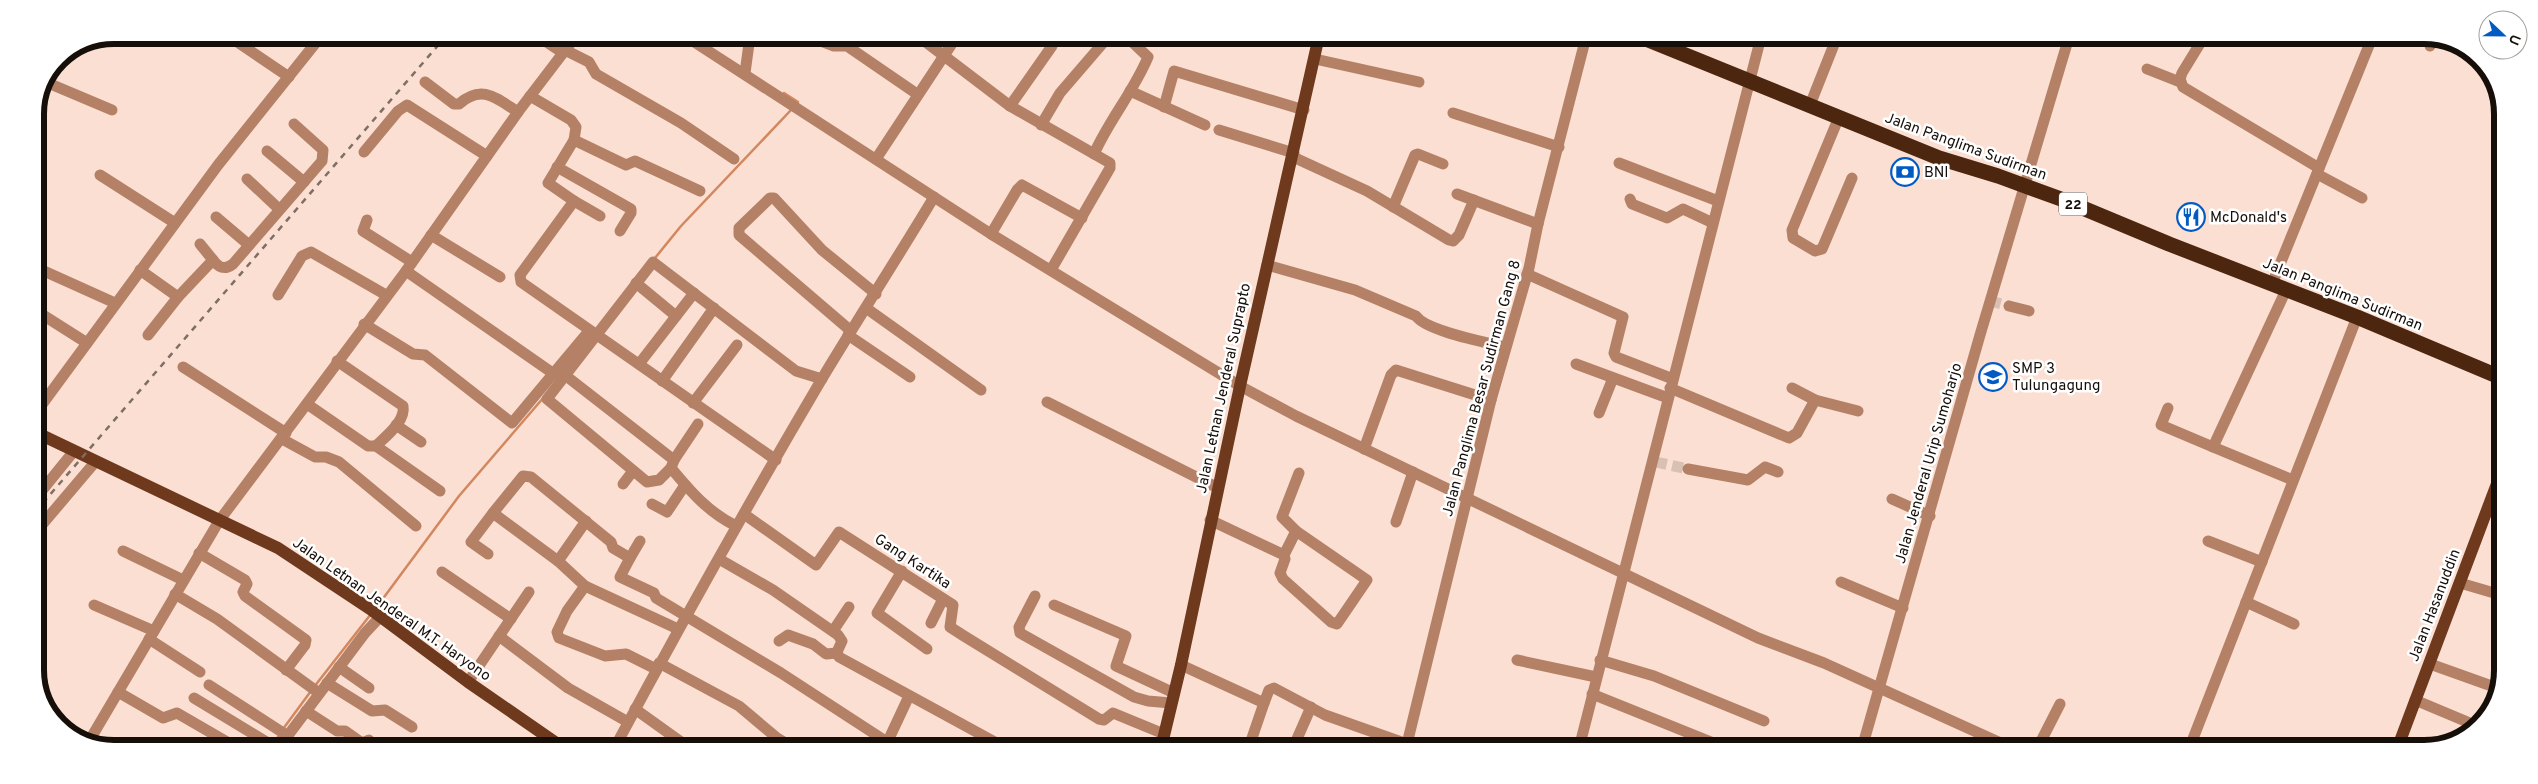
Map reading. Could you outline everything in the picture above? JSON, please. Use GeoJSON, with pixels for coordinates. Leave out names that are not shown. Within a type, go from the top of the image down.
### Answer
{"type":"FeatureCollection","features":[{"type":"Feature","properties":{"kind":"highway","name":"Jalan Panglima Sudirman"},"geometry":{"type":"LineString","coordinates":[[1658,44],[1939,158],[2025,186],[2357,317],[2494,375]]}},
{"type":"Feature","properties":{"kind":"main road","name":"Jalan Letnan Jenderal Suprapto"},"geometry":{"type":"LineString","coordinates":[[1163,740],[1181,665],[1210,520],[1318,44]]}},
{"type":"Feature","properties":{"kind":"main road","name":"Jalan Letnan Jenderal M.T. Haryono"},"geometry":{"type":"LineString","coordinates":[[44,437],[278,548],[376,614],[468,682],[552,740]]}},
{"type":"Feature","properties":{"kind":"main road","name":"Jalan Hasanuddin"},"geometry":{"type":"LineString","coordinates":[[2399,740],[2430,664],[2494,491]]}},
{"type":"Feature","properties":{"kind":"street"},"geometry":{"type":"LineString","coordinates":[[240,44],[289,77]]}},
{"type":"Feature","properties":{"kind":"street"},"geometry":{"type":"LineString","coordinates":[[44,402],[175,223],[315,44]]}},
{"type":"Feature","properties":{"kind":"street"},"geometry":{"type":"LineString","coordinates":[[550,44],[589,62],[596,74],[681,123],[734,159]]}},
{"type":"Feature","properties":{"kind":"street"},"geometry":{"type":"LineString","coordinates":[[92,737],[199,553],[220,521],[308,404],[337,361],[409,266],[518,112],[570,44]]}},
{"type":"Feature","properties":{"kind":"street"},"geometry":{"type":"LineString","coordinates":[[699,44],[745,70],[789,102],[991,234],[1240,386],[1364,449],[1623,575],[1758,638],[1824,663],[1996,740]]}},
{"type":"Feature","properties":{"kind":"street"},"geometry":{"type":"LineString","coordinates":[[745,70],[749,44]]}},
{"type":"Feature","properties":{"kind":"street"},"geometry":{"type":"LineString","coordinates":[[829,44],[847,46],[918,94]]}},
{"type":"Feature","properties":{"kind":"street"},"geometry":{"type":"LineString","coordinates":[[928,44],[1010,106],[1108,162],[1110,166],[1051,270]]}},
{"type":"Feature","properties":{"kind":"street"},"geometry":{"type":"LineString","coordinates":[[876,159],[952,44]]}},
{"type":"Feature","properties":{"kind":"street"},"geometry":{"type":"LineString","coordinates":[[1010,106],[1052,44]]}},
{"type":"Feature","properties":{"kind":"street"},"geometry":{"type":"LineString","coordinates":[[1041,125],[1060,93],[1102,44]]}},
{"type":"Feature","properties":{"kind":"street"},"geometry":{"type":"LineString","coordinates":[[1094,154],[1105,129],[1130,91],[1148,57],[1134,44]]}},
{"type":"Feature","properties":{"kind":"street","name":"Jalan Panglima Besar Sudirman Gang 8"},"geometry":{"type":"LineString","coordinates":[[1408,740],[1491,400],[1527,274],[1584,44]]}},
{"type":"Feature","properties":{"kind":"street"},"geometry":{"type":"LineString","coordinates":[[1581,740],[1600,660],[1654,462],[1670,388],[1759,44]]}},
{"type":"Feature","properties":{"kind":"street"},"geometry":{"type":"LineString","coordinates":[[1810,105],[1834,44]]}},
{"type":"Feature","properties":{"kind":"street","name":"Jalan Jenderal Urip Sumoharjo"},"geometry":{"type":"LineString","coordinates":[[1864,740],[1930,516],[1980,335],[2067,44]]}},
{"type":"Feature","properties":{"kind":"street"},"geometry":{"type":"LineString","coordinates":[[2180,82],[2182,73],[2200,44]]}},
{"type":"Feature","properties":{"kind":"street"},"geometry":{"type":"LineString","coordinates":[[2272,284],[2370,44]]}},
{"type":"Feature","properties":{"kind":"street"},"geometry":{"type":"LineString","coordinates":[[1315,59],[1419,82]]}},
{"type":"Feature","properties":{"kind":"street"},"geometry":{"type":"LineString","coordinates":[[2147,69],[2180,82],[2183,87],[2362,198]]}},
{"type":"Feature","properties":{"kind":"street"},"geometry":{"type":"LineString","coordinates":[[1164,107],[1174,71],[1304,110]]}},
{"type":"Feature","properties":{"kind":"street"},"geometry":{"type":"LineString","coordinates":[[425,82],[454,104],[459,104],[468,95],[484,93],[518,112]]}},
{"type":"Feature","properties":{"kind":"street"},"geometry":{"type":"LineString","coordinates":[[50,84],[112,110]]}},
{"type":"Feature","properties":{"kind":"street"},"geometry":{"type":"LineString","coordinates":[[1130,91],[1205,125]]}},
{"type":"Feature","properties":{"kind":"street"},"geometry":{"type":"LineString","coordinates":[[530,96],[574,123],[577,132],[548,183],[600,216]]}},
{"type":"Feature","properties":{"kind":"street"},"geometry":{"type":"LineString","coordinates":[[364,152],[398,111],[407,105],[488,156]]}},
{"type":"Feature","properties":{"kind":"street"},"geometry":{"type":"LineString","coordinates":[[1453,113],[1559,147]]}},
{"type":"Feature","properties":{"kind":"street"},"geometry":{"type":"LineString","coordinates":[[1839,116],[1792,230],[1793,238],[1815,251],[1822,249],[1852,178]]}},
{"type":"Feature","properties":{"kind":"street"},"geometry":{"type":"LineString","coordinates":[[200,244],[212,260],[226,268],[233,264],[322,161],[324,153],[294,124]]}},
{"type":"Feature","properties":{"kind":"street"},"geometry":{"type":"LineString","coordinates":[[1219,130],[1294,155],[1359,187],[1453,241],[1459,235],[1474,200]]}},
{"type":"Feature","properties":{"kind":"street"},"geometry":{"type":"LineString","coordinates":[[574,140],[626,165],[635,161],[700,191]]}},
{"type":"Feature","properties":{"kind":"street"},"geometry":{"type":"LineString","coordinates":[[267,151],[304,182]]}},
{"type":"Feature","properties":{"kind":"street"},"geometry":{"type":"LineString","coordinates":[[1392,207],[1415,155],[1418,154],[1443,164]]}},
{"type":"Feature","properties":{"kind":"street"},"geometry":{"type":"LineString","coordinates":[[1619,163],[1718,201]]}},
{"type":"Feature","properties":{"kind":"street"},"geometry":{"type":"LineString","coordinates":[[557,167],[631,209],[631,213],[620,231]]}},
{"type":"Feature","properties":{"kind":"street"},"geometry":{"type":"LineString","coordinates":[[100,175],[175,223]]}},
{"type":"Feature","properties":{"kind":"street"},"geometry":{"type":"LineString","coordinates":[[247,179],[279,209]]}},
{"type":"Feature","properties":{"kind":"street"},"geometry":{"type":"LineString","coordinates":[[991,234],[1017,190],[1022,185],[1082,218]]}},
{"type":"Feature","properties":{"kind":"street"},"geometry":{"type":"LineString","coordinates":[[1457,194],[1538,224]]}},
{"type":"Feature","properties":{"kind":"street"},"geometry":{"type":"LineString","coordinates":[[619,740],[657,666],[736,526],[849,333],[876,294],[934,197]]}},
{"type":"Feature","properties":{"kind":"street"},"geometry":{"type":"LineString","coordinates":[[876,294],[822,250],[774,198],[770,198],[739,228],[739,235],[849,333],[910,377]]}},
{"type":"Feature","properties":{"kind":"street"},"geometry":{"type":"LineString","coordinates":[[1630,199],[1632,204],[1664,217],[1670,217],[1683,210],[1713,223]]}},
{"type":"Feature","properties":{"kind":"street"},"geometry":{"type":"LineString","coordinates":[[574,201],[518,278],[593,333],[776,460]]}},
{"type":"Feature","properties":{"kind":"street"},"geometry":{"type":"LineString","coordinates":[[216,216],[249,245]]}},
{"type":"Feature","properties":{"kind":"street"},"geometry":{"type":"LineString","coordinates":[[367,220],[363,231],[560,373],[672,464],[685,486],[706,507],[736,526]]}},
{"type":"Feature","properties":{"kind":"street"},"geometry":{"type":"LineString","coordinates":[[431,235],[500,277]]}},
{"type":"Feature","properties":{"kind":"street"},"geometry":{"type":"LineString","coordinates":[[278,296],[302,256],[307,252],[312,252],[386,295]]}},
{"type":"Feature","properties":{"kind":"street"},"geometry":{"type":"LineString","coordinates":[[148,335],[178,297],[212,260]]}},
{"type":"Feature","properties":{"kind":"street"},"geometry":{"type":"LineString","coordinates":[[364,324],[414,355],[425,355],[512,423],[560,373],[652,262],[796,371],[822,379]]}},
{"type":"Feature","properties":{"kind":"street"},"geometry":{"type":"LineString","coordinates":[[1268,265],[1370,296],[1416,316],[1420,322],[1443,332],[1505,348]]}},
{"type":"Feature","properties":{"kind":"street"},"geometry":{"type":"LineString","coordinates":[[140,270],[178,297]]}},
{"type":"Feature","properties":{"kind":"street"},"geometry":{"type":"LineString","coordinates":[[44,271],[116,303]]}},
{"type":"Feature","properties":{"kind":"street"},"geometry":{"type":"LineString","coordinates":[[1527,274],[1623,318],[1614,353],[1616,357],[1670,388],[1789,438],[1797,433],[1815,400]]}},
{"type":"Feature","properties":{"kind":"street"},"geometry":{"type":"LineString","coordinates":[[636,283],[676,316]]}},
{"type":"Feature","properties":{"kind":"street"},"geometry":{"type":"LineString","coordinates":[[2213,447],[2286,290]]}},
{"type":"Feature","properties":{"kind":"street"},"geometry":{"type":"LineString","coordinates":[[640,364],[694,293]]}},
{"type":"Feature","properties":{"kind":"street"},"geometry":{"type":"LineString","coordinates":[[2009,306],[2029,312]]}},
{"type":"Feature","properties":{"kind":"street"},"geometry":{"type":"LineString","coordinates":[[662,381],[714,308]]}},
{"type":"Feature","properties":{"kind":"street"},"geometry":{"type":"LineString","coordinates":[[866,308],[981,390]]}},
{"type":"Feature","properties":{"kind":"street"},"geometry":{"type":"LineString","coordinates":[[44,316],[87,342]]}},
{"type":"Feature","properties":{"kind":"street"},"geometry":{"type":"LineString","coordinates":[[2192,740],[2357,317]]}},
{"type":"Feature","properties":{"kind":"street"},"geometry":{"type":"LineString","coordinates":[[693,403],[738,345]]}},
{"type":"Feature","properties":{"kind":"street"},"geometry":{"type":"LineString","coordinates":[[337,361],[403,406],[403,412],[396,425],[376,446]]}},
{"type":"Feature","properties":{"kind":"street"},"geometry":{"type":"LineString","coordinates":[[1576,364],[1612,378],[1670,388]]}},
{"type":"Feature","properties":{"kind":"street"},"geometry":{"type":"LineString","coordinates":[[183,367],[315,457],[326,457],[339,462],[416,526]]}},
{"type":"Feature","properties":{"kind":"street"},"geometry":{"type":"LineString","coordinates":[[1364,449],[1391,376],[1396,370],[1491,400]]}},
{"type":"Feature","properties":{"kind":"street"},"geometry":{"type":"LineString","coordinates":[[560,373],[546,399],[650,483],[658,480],[672,464],[698,424]]}},
{"type":"Feature","properties":{"kind":"street"},"geometry":{"type":"LineString","coordinates":[[1599,413],[1612,378]]}},
{"type":"Feature","properties":{"kind":"street"},"geometry":{"type":"LineString","coordinates":[[1792,388],[1815,400],[1858,411]]}},
{"type":"Feature","properties":{"kind":"street"},"geometry":{"type":"LineString","coordinates":[[1047,402],[1218,488]]}},
{"type":"Feature","properties":{"kind":"street"},"geometry":{"type":"LineString","coordinates":[[308,404],[368,446],[376,446],[440,491]]}},
{"type":"Feature","properties":{"kind":"street"},"geometry":{"type":"LineString","coordinates":[[2168,408],[2161,425],[2293,480]]}},
{"type":"Feature","properties":{"kind":"street"},"geometry":{"type":"LineString","coordinates":[[396,425],[421,442]]}},
{"type":"Feature","properties":{"kind":"street"},"geometry":{"type":"LineString","coordinates":[[44,488],[74,452]]}},
{"type":"Feature","properties":{"kind":"street"},"geometry":{"type":"LineString","coordinates":[[44,522],[96,461]]}},
{"type":"Feature","properties":{"kind":"street"},"geometry":{"type":"LineString","coordinates":[[1688,468],[1748,480],[1765,467],[1778,472]]}},
{"type":"Feature","properties":{"kind":"street"},"geometry":{"type":"LineString","coordinates":[[623,484],[633,471]]}},
{"type":"Feature","properties":{"kind":"street"},"geometry":{"type":"LineString","coordinates":[[1396,522],[1413,472]]}},
{"type":"Feature","properties":{"kind":"street"},"geometry":{"type":"LineString","coordinates":[[1296,530],[1284,555],[1286,559],[1280,573],[1281,577],[1331,622],[1337,624],[1367,580],[1296,530],[1282,515],[1299,473]]}},
{"type":"Feature","properties":{"kind":"street"},"geometry":{"type":"LineString","coordinates":[[488,554],[471,542],[520,479],[526,475],[611,542],[612,548],[630,558]]}},
{"type":"Feature","properties":{"kind":"street"},"geometry":{"type":"LineString","coordinates":[[652,504],[668,512],[685,486]]}},
{"type":"Feature","properties":{"kind":"street"},"geometry":{"type":"LineString","coordinates":[[1892,499],[1930,516]]}},
{"type":"Feature","properties":{"kind":"street"},"geometry":{"type":"LineString","coordinates":[[493,513],[558,561],[585,586],[678,629]]}},
{"type":"Feature","properties":{"kind":"street","name":"Gang Kartika"},"geometry":{"type":"LineString","coordinates":[[744,514],[816,565],[839,532],[953,605],[954,609],[950,627],[964,636],[1100,719],[1104,720],[1113,713],[1164,734]]}},
{"type":"Feature","properties":{"kind":"street"},"geometry":{"type":"LineString","coordinates":[[1210,520],[1284,555]]}},
{"type":"Feature","properties":{"kind":"street"},"geometry":{"type":"LineString","coordinates":[[558,561],[586,521]]}},
{"type":"Feature","properties":{"kind":"street"},"geometry":{"type":"LineString","coordinates":[[640,541],[620,577],[654,593],[656,598],[686,614],[781,673],[880,740]]}},
{"type":"Feature","properties":{"kind":"street"},"geometry":{"type":"LineString","coordinates":[[2208,541],[2262,562]]}},
{"type":"Feature","properties":{"kind":"street"},"geometry":{"type":"LineString","coordinates":[[124,551],[183,580]]}},
{"type":"Feature","properties":{"kind":"street"},"geometry":{"type":"LineString","coordinates":[[199,553],[245,580],[247,584],[243,592],[245,596],[306,640],[305,645],[286,670]]}},
{"type":"Feature","properties":{"kind":"street"},"geometry":{"type":"LineString","coordinates":[[719,559],[773,590],[833,630],[842,641],[837,653]]}},
{"type":"Feature","properties":{"kind":"street"},"geometry":{"type":"LineString","coordinates":[[902,571],[877,613],[927,649]]}},
{"type":"Feature","properties":{"kind":"street"},"geometry":{"type":"LineString","coordinates":[[442,572],[511,619]]}},
{"type":"Feature","properties":{"kind":"street"},"geometry":{"type":"LineString","coordinates":[[1841,582],[1903,608]]}},
{"type":"Feature","properties":{"kind":"street"},"geometry":{"type":"LineString","coordinates":[[2460,583],[2494,593]]}},
{"type":"Feature","properties":{"kind":"street"},"geometry":{"type":"LineString","coordinates":[[585,586],[563,617],[557,632],[559,638],[605,656],[626,654],[657,666],[739,706],[780,740]]}},
{"type":"Feature","properties":{"kind":"street"},"geometry":{"type":"LineString","coordinates":[[635,609],[645,588]]}},
{"type":"Feature","properties":{"kind":"street"},"geometry":{"type":"LineString","coordinates":[[468,682],[529,592]]}},
{"type":"Feature","properties":{"kind":"street"},"geometry":{"type":"LineString","coordinates":[[175,594],[217,619],[315,690]]}},
{"type":"Feature","properties":{"kind":"street"},"geometry":{"type":"LineString","coordinates":[[1035,596],[1019,627],[1020,633],[1127,694],[1148,701],[1173,698]]}},
{"type":"Feature","properties":{"kind":"street"},"geometry":{"type":"LineString","coordinates":[[931,623],[943,599]]}},
{"type":"Feature","properties":{"kind":"street"},"geometry":{"type":"LineString","coordinates":[[2246,602],[2294,624]]}},
{"type":"Feature","properties":{"kind":"street"},"geometry":{"type":"LineString","coordinates":[[1054,604],[1126,636],[1116,666],[1173,698]]}},
{"type":"Feature","properties":{"kind":"street"},"geometry":{"type":"LineString","coordinates":[[94,605],[151,635],[200,672]]}},
{"type":"Feature","properties":{"kind":"street"},"geometry":{"type":"LineString","coordinates":[[833,630],[849,607]]}},
{"type":"Feature","properties":{"kind":"street"},"geometry":{"type":"LineString","coordinates":[[281,740],[282,732],[306,711],[315,690],[327,683],[376,614]]}},
{"type":"Feature","properties":{"kind":"street"},"geometry":{"type":"LineString","coordinates":[[779,641],[788,635],[813,644],[826,654],[837,653],[909,696],[991,740]]}},
{"type":"Feature","properties":{"kind":"street"},"geometry":{"type":"LineString","coordinates":[[499,636],[568,688],[628,722]]}},
{"type":"Feature","properties":{"kind":"street"},"geometry":{"type":"LineString","coordinates":[[1517,660],[1596,677]]}},
{"type":"Feature","properties":{"kind":"street"},"geometry":{"type":"LineString","coordinates":[[1600,660],[1654,676],[1764,721]]}},
{"type":"Feature","properties":{"kind":"street"},"geometry":{"type":"LineString","coordinates":[[2430,664],[2493,686]]}},
{"type":"Feature","properties":{"kind":"street"},"geometry":{"type":"LineString","coordinates":[[1181,665],[1264,703]]}},
{"type":"Feature","properties":{"kind":"street"},"geometry":{"type":"LineString","coordinates":[[339,666],[369,688]]}},
{"type":"Feature","properties":{"kind":"street"},"geometry":{"type":"LineString","coordinates":[[327,683],[372,711],[385,710],[412,727]]}},
{"type":"Feature","properties":{"kind":"street"},"geometry":{"type":"LineString","coordinates":[[209,685],[282,732]]}},
{"type":"Feature","properties":{"kind":"street"},"geometry":{"type":"LineString","coordinates":[[1253,740],[1264,703],[1272,688],[1310,707],[1392,740]]}},
{"type":"Feature","properties":{"kind":"street"},"geometry":{"type":"LineString","coordinates":[[118,692],[163,718],[177,713],[224,740]]}},
{"type":"Feature","properties":{"kind":"street"},"geometry":{"type":"LineString","coordinates":[[1592,694],[1706,740]]}},
{"type":"Feature","properties":{"kind":"street"},"geometry":{"type":"LineString","coordinates":[[889,740],[909,696]]}},
{"type":"Feature","properties":{"kind":"street"},"geometry":{"type":"LineString","coordinates":[[194,698],[262,740]]}},
{"type":"Feature","properties":{"kind":"street"},"geometry":{"type":"LineString","coordinates":[[2415,700],[2470,723]]}},
{"type":"Feature","properties":{"kind":"street"},"geometry":{"type":"LineString","coordinates":[[2041,740],[2060,704]]}},
{"type":"Feature","properties":{"kind":"street"},"geometry":{"type":"LineString","coordinates":[[1296,740],[1310,707]]}},
{"type":"Feature","properties":{"kind":"street"},"geometry":{"type":"LineString","coordinates":[[635,710],[678,740]]}},
{"type":"Feature","properties":{"kind":"street"},"geometry":{"type":"LineString","coordinates":[[306,711],[337,731],[345,731],[358,740]]}},
{"type":"Feature","properties":{"kind":"waterway"},"geometry":{"type":"LineString","coordinates":[[784,93],[798,102],[797,104]]}},
{"type":"Feature","properties":{"kind":"waterway"},"geometry":{"type":"LineString","coordinates":[[655,258],[681,226],[791,110]]}},
{"type":"Feature","properties":{"kind":"waterway"},"geometry":{"type":"LineString","coordinates":[[376,608],[459,496],[544,397]]}},
{"type":"Feature","properties":{"kind":"waterway"},"geometry":{"type":"LineString","coordinates":[[314,687],[371,614]]}},
{"type":"Feature","properties":{"kind":"waterway"},"geometry":{"type":"LineString","coordinates":[[283,729],[311,691]]}},
{"type":"Feature","properties":{"kind":"waterway"},"geometry":{"type":"LineString","coordinates":[[276,740],[280,734]]}},
{"type":"Feature","properties":{"kind":"tunnel"},"geometry":{"type":"LineString","coordinates":[[1990,301],[2009,306]]}},
{"type":"Feature","properties":{"kind":"tunnel"},"geometry":{"type":"LineString","coordinates":[[1656,462],[1688,469]]}},
{"type":"Feature","properties":{"kind":"railway"},"geometry":{"type":"LineString","coordinates":[[44,502],[439,44]]}},
{"type":"Feature","properties":{"kind":"place","name":"BNI"},"geometry":{"type":"Point","coordinates":[1905,172]}},
{"type":"Feature","properties":{"kind":"place","name":"McDonald's"},"geometry":{"type":"Point","coordinates":[2191,217]}},
{"type":"Feature","properties":{"kind":"place","name":"SMP 3 Tulungagung"},"geometry":{"type":"Point","coordinates":[1993,377]}}]}
